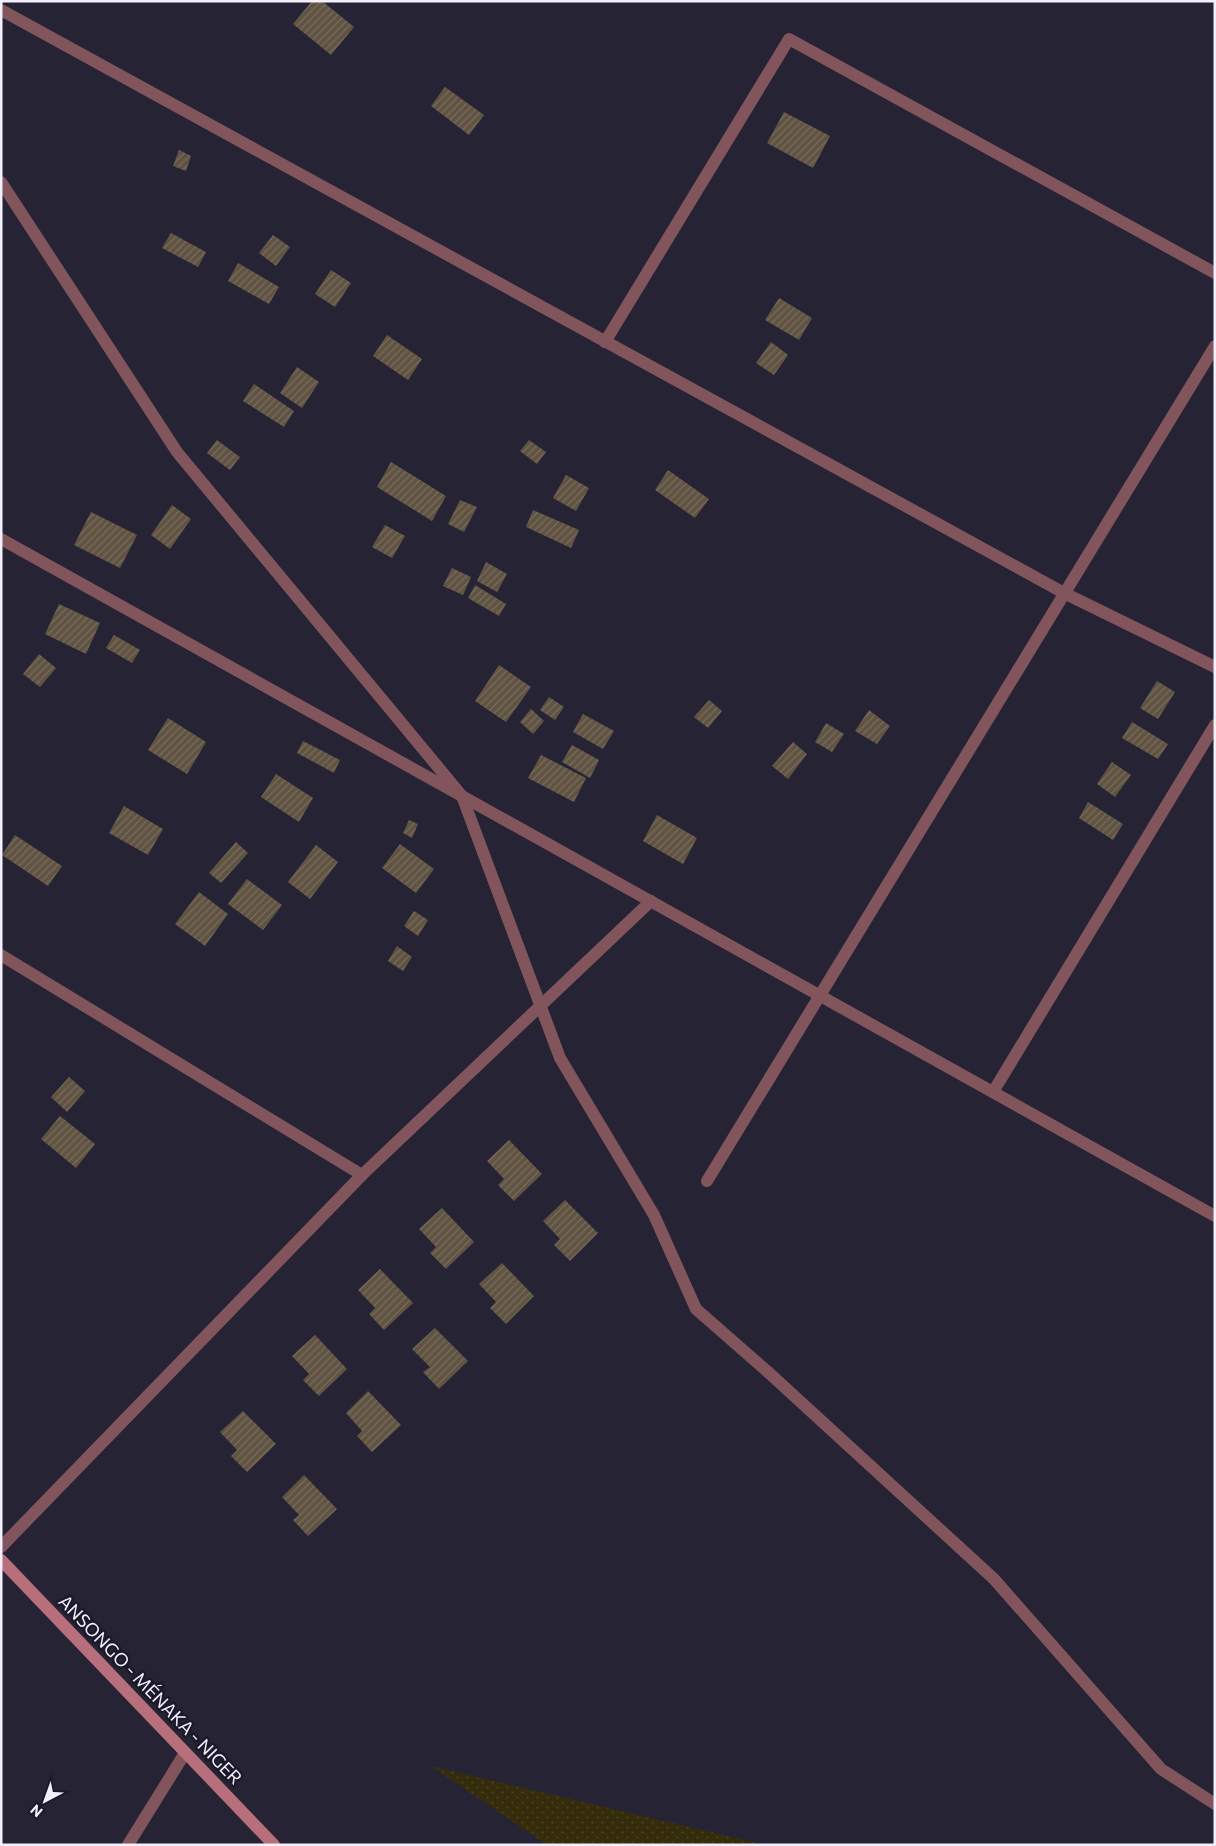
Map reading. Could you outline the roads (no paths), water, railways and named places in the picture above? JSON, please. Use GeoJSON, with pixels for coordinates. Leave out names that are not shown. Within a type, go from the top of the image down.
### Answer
{"type":"FeatureCollection","features":[{"type":"Feature","properties":{"kind":"main road","name":"ANSONGO - MÉNAKA - NIGER"},"geometry":{"type":"LineString","coordinates":[[1,1560],[274,1845]]}},
{"type":"Feature","properties":{"kind":"street"},"geometry":{"type":"LineString","coordinates":[[1,10],[1064,593],[1215,667]]}},
{"type":"Feature","properties":{"kind":"street"},"geometry":{"type":"LineString","coordinates":[[605,342],[789,39],[1215,273]]}},
{"type":"Feature","properties":{"kind":"street"},"geometry":{"type":"LineString","coordinates":[[1,182],[177,452],[462,796],[560,1058],[654,1214],[696,1309],[994,1578],[1161,1769],[1215,1804]]}},
{"type":"Feature","properties":{"kind":"street"},"geometry":{"type":"LineString","coordinates":[[707,1181],[1215,346]]}},
{"type":"Feature","properties":{"kind":"street"},"geometry":{"type":"LineString","coordinates":[[1,539],[1215,1216]]}},
{"type":"Feature","properties":{"kind":"street"},"geometry":{"type":"LineString","coordinates":[[993,1092],[1215,725]]}},
{"type":"Feature","properties":{"kind":"street"},"geometry":{"type":"LineString","coordinates":[[1,1547],[362,1175],[651,901]]}},
{"type":"Feature","properties":{"kind":"street"},"geometry":{"type":"LineString","coordinates":[[1,954],[362,1175]]}},
{"type":"Feature","properties":{"kind":"street"},"geometry":{"type":"LineString","coordinates":[[128,1845],[185,1753]]}}]}
